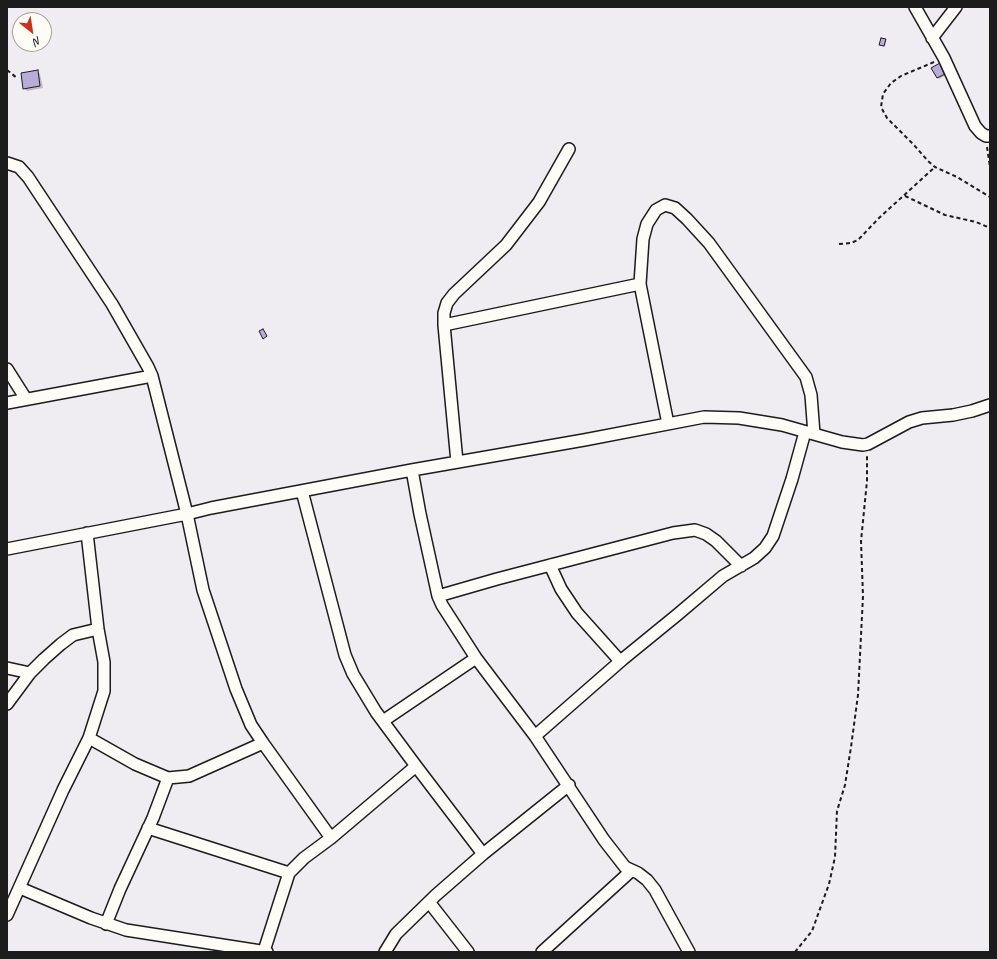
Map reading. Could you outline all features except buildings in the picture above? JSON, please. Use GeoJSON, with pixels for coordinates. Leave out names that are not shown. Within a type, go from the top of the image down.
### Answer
{"type":"FeatureCollection","features":[{"type":"Feature","properties":{"kind":"street"},"geometry":{"type":"LineString","coordinates":[[915,7],[944,58],[975,126],[981,133],[988,136]]}},
{"type":"Feature","properties":{"kind":"street"},"geometry":{"type":"LineString","coordinates":[[932,38],[956,7]]}},
{"type":"Feature","properties":{"kind":"street"},"geometry":{"type":"LineString","coordinates":[[457,462],[444,325],[444,313],[447,303],[454,294],[506,245],[539,202],[569,149]]}},
{"type":"Feature","properties":{"kind":"street"},"geometry":{"type":"LineString","coordinates":[[7,163],[19,167],[28,177],[112,304],[148,366],[152,376],[187,514],[204,590],[236,689],[251,725],[262,743],[331,838]]}},
{"type":"Feature","properties":{"kind":"street"},"geometry":{"type":"LineString","coordinates":[[535,736],[620,661],[723,576],[754,558],[765,548],[773,536],[792,479],[810,433],[811,395],[806,376],[709,243],[675,208],[665,205],[656,210],[647,224],[643,239],[640,284],[668,424]]}},
{"type":"Feature","properties":{"kind":"street"},"geometry":{"type":"LineString","coordinates":[[444,325],[640,284]]}},
{"type":"Feature","properties":{"kind":"street"},"geometry":{"type":"LineString","coordinates":[[7,370],[26,399]]}},
{"type":"Feature","properties":{"kind":"street"},"geometry":{"type":"LineString","coordinates":[[7,403],[152,376]]}},
{"type":"Feature","properties":{"kind":"street"},"geometry":{"type":"LineString","coordinates":[[7,549],[211,508],[704,417],[739,418],[782,425],[856,445],[868,444],[909,422],[922,418],[960,413],[990,405]]}},
{"type":"Feature","properties":{"kind":"street"},"geometry":{"type":"LineString","coordinates":[[412,470],[438,596],[448,616],[476,658],[535,736],[604,840],[625,867],[638,873],[647,880],[655,890],[689,952]]}},
{"type":"Feature","properties":{"kind":"street"},"geometry":{"type":"LineString","coordinates":[[302,491],[345,655],[353,674],[382,721],[483,854]]}},
{"type":"Feature","properties":{"kind":"street"},"geometry":{"type":"LineString","coordinates":[[438,596],[673,533],[695,530],[706,534],[716,541],[741,566]]}},
{"type":"Feature","properties":{"kind":"street"},"geometry":{"type":"LineString","coordinates":[[7,916],[63,790],[89,738],[104,691],[104,662],[98,628],[87,533]]}},
{"type":"Feature","properties":{"kind":"street"},"geometry":{"type":"LineString","coordinates":[[550,565],[561,589],[578,613],[620,661]]}},
{"type":"Feature","properties":{"kind":"street"},"geometry":{"type":"LineString","coordinates":[[7,704],[30,673],[44,659],[73,635],[98,628]]}},
{"type":"Feature","properties":{"kind":"street"},"geometry":{"type":"LineString","coordinates":[[382,721],[476,658]]}},
{"type":"Feature","properties":{"kind":"street"},"geometry":{"type":"LineString","coordinates":[[7,668],[30,673]]}},
{"type":"Feature","properties":{"kind":"street"},"geometry":{"type":"LineString","coordinates":[[89,738],[135,764],[168,778],[189,776],[262,743]]}},
{"type":"Feature","properties":{"kind":"street"},"geometry":{"type":"LineString","coordinates":[[20,888],[106,924],[126,930],[202,947],[265,952],[289,873],[304,858],[331,838],[416,766]]}},
{"type":"Feature","properties":{"kind":"street"},"geometry":{"type":"LineString","coordinates":[[106,924],[168,778]]}},
{"type":"Feature","properties":{"kind":"street"},"geometry":{"type":"LineString","coordinates":[[385,952],[396,934],[429,902],[483,854],[568,785]]}},
{"type":"Feature","properties":{"kind":"street"},"geometry":{"type":"LineString","coordinates":[[148,828],[289,873]]}},
{"type":"Feature","properties":{"kind":"street"},"geometry":{"type":"LineString","coordinates":[[542,952],[631,871]]}},
{"type":"Feature","properties":{"kind":"street"},"geometry":{"type":"LineString","coordinates":[[429,902],[468,952]]}},
{"type":"Feature","properties":{"kind":"path"},"geometry":{"type":"LineString","coordinates":[[944,58],[891,83],[883,94],[881,107],[887,118],[935,167],[957,177],[990,197]]}},
{"type":"Feature","properties":{"kind":"path"},"geometry":{"type":"LineString","coordinates":[[7,70],[17,78]]}},
{"type":"Feature","properties":{"kind":"path"},"geometry":{"type":"LineString","coordinates":[[988,136],[990,167]]}},
{"type":"Feature","properties":{"kind":"path"},"geometry":{"type":"LineString","coordinates":[[839,244],[851,243],[858,240],[879,218],[905,196],[935,167]]}},
{"type":"Feature","properties":{"kind":"path"},"geometry":{"type":"LineString","coordinates":[[905,196],[945,215],[976,222],[990,228]]}},
{"type":"Feature","properties":{"kind":"path"},"geometry":{"type":"LineString","coordinates":[[796,952],[812,931],[829,884],[835,857],[837,811],[845,785],[851,747],[858,695],[863,596],[862,542],[867,482],[868,444]]}}]}
